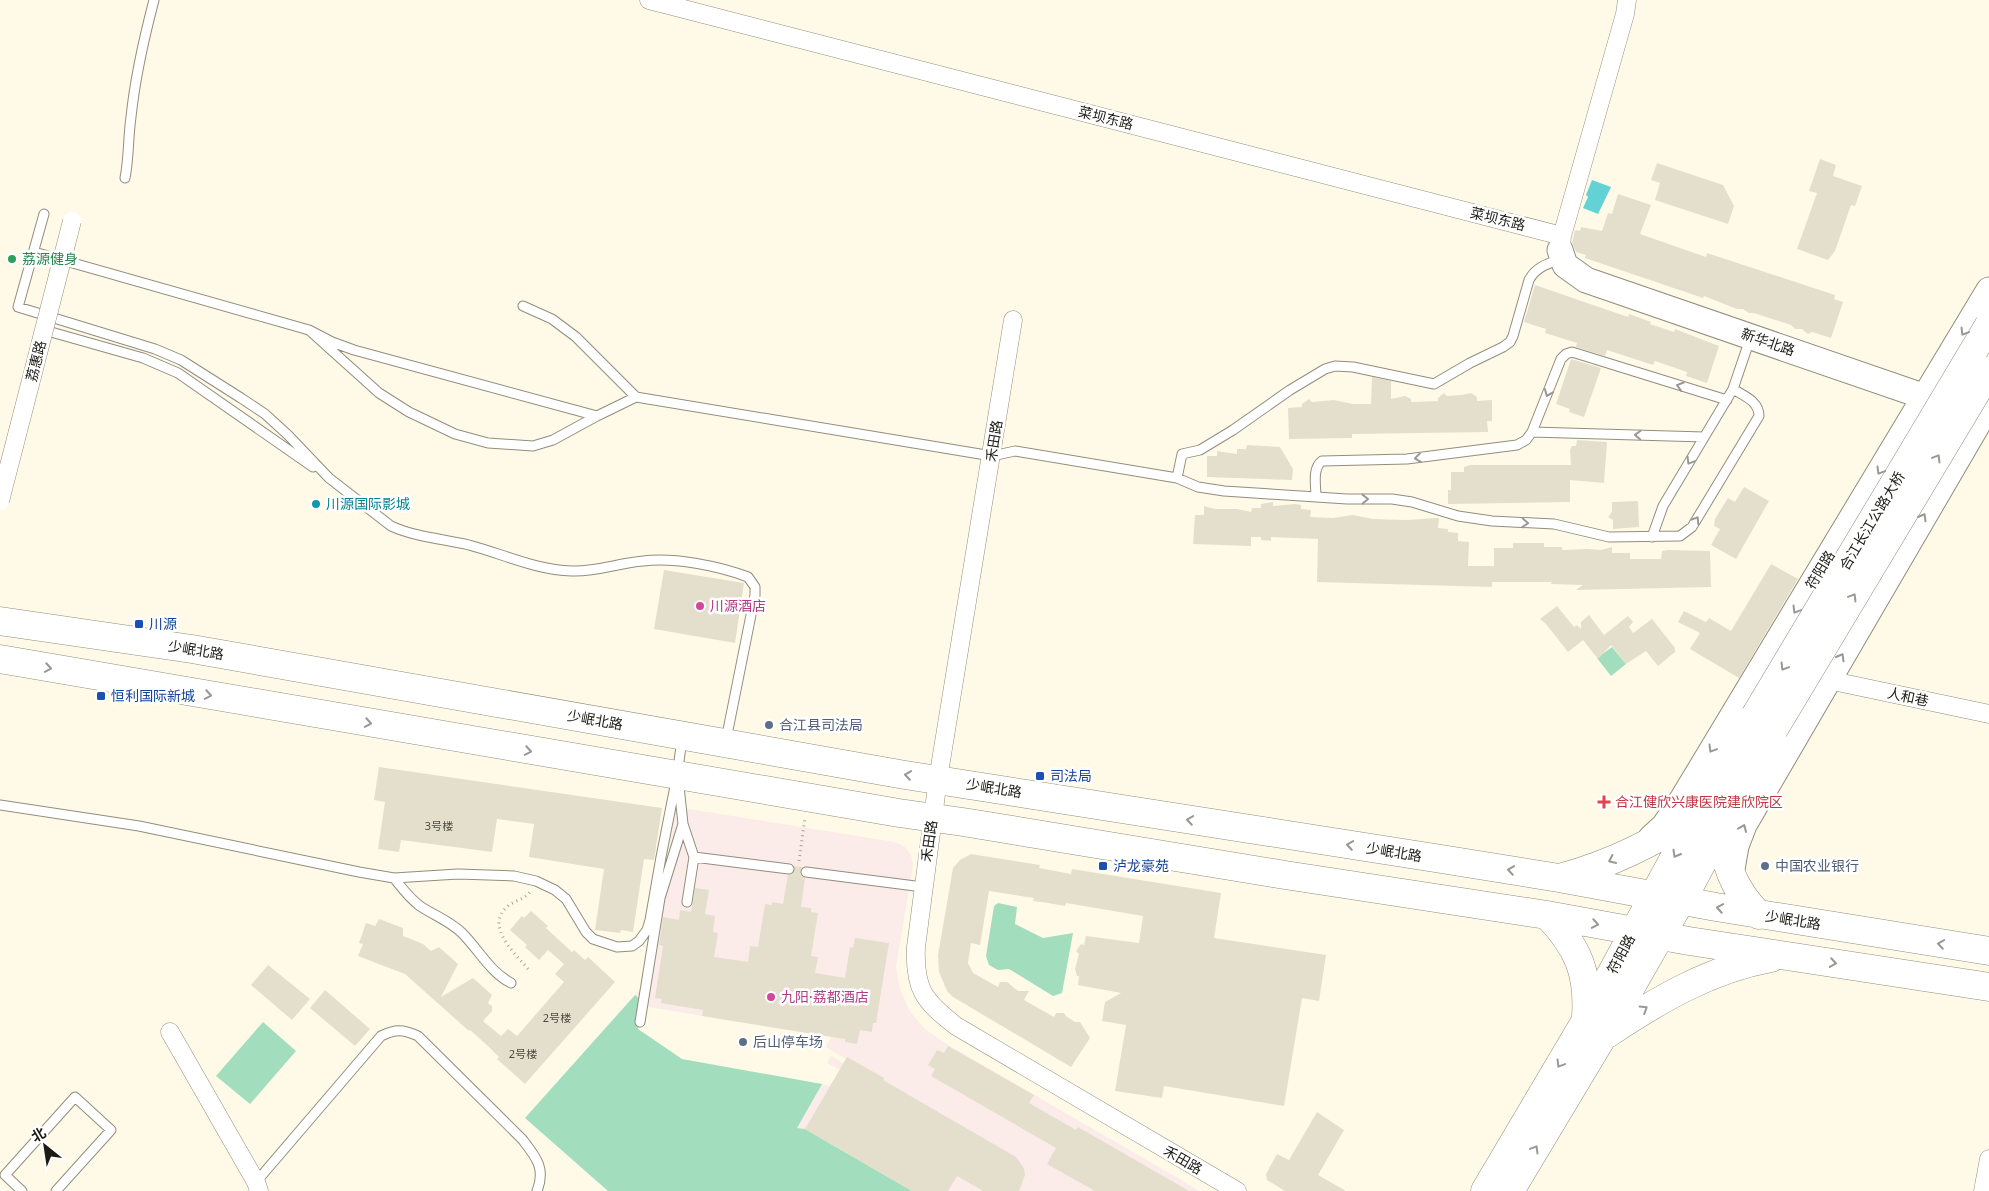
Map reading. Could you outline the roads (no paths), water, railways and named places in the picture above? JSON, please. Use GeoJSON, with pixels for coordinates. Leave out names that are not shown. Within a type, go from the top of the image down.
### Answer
{"type":"FeatureCollection","features":[{"type":"Feature","properties":{"kind":"main road","name":"合江长江公路大桥"},"geometry":{"type":"LineString","coordinates":[[1764,723],[1989,325]]}},
{"type":"Feature","properties":{"kind":"main road","name":"合江长江公路大桥"},"geometry":{"type":"LineString","coordinates":[[1764,723],[1989,371]]}},
{"type":"Feature","properties":{"kind":"main road","name":"少岷北路"},"geometry":{"type":"LineString","coordinates":[[0,621],[202,650],[938,780],[1559,878],[1681,901],[1989,951]]}},
{"type":"Feature","properties":{"kind":"main road"},"geometry":{"type":"LineString","coordinates":[[0,659],[932,818],[1547,915],[1785,956],[1989,987]]}},
{"type":"Feature","properties":{"kind":"main road","name":"符阳路"},"geometry":{"type":"LineString","coordinates":[[1647,933],[1653,896],[1711,819],[1764,723]]}},
{"type":"Feature","properties":{"kind":"main road","name":"符阳路"},"geometry":{"type":"LineString","coordinates":[[1510,1191],[1594,1029],[1647,933],[1681,901],[1711,819]]}},
{"type":"Feature","properties":{"kind":"main road"},"geometry":{"type":"LineString","coordinates":[[1559,878],[1599,865],[1678,826],[1711,819],[1723,846],[1731,875],[1746,901],[1759,914]]}},
{"type":"Feature","properties":{"kind":"main road"},"geometry":{"type":"LineString","coordinates":[[1429,897],[1435,858]]}},
{"type":"Feature","properties":{"kind":"main road"},"geometry":{"type":"LineString","coordinates":[[1547,915],[1563,932],[1582,965],[1594,1029],[1681,988],[1737,966],[1785,956]]}},
{"type":"Feature","properties":{"kind":"main road"},"geometry":{"type":"LineString","coordinates":[[1883,971],[1890,936]]}},
{"type":"Feature","properties":{"kind":"main road","name":"符阳路"},"geometry":{"type":"LineString","coordinates":[[1485,1191],[1594,1029]]}},
{"type":"Feature","properties":{"kind":"street","name":"菜坝东路"},"geometry":{"type":"LineString","coordinates":[[649,0],[1561,248]]}},
{"type":"Feature","properties":{"kind":"street"},"geometry":{"type":"LineString","coordinates":[[1561,248],[1625,14],[1627,0]]}},
{"type":"Feature","properties":{"kind":"street","name":"荔惠路"},"geometry":{"type":"LineString","coordinates":[[0,501],[72,221]]}},
{"type":"Feature","properties":{"kind":"street","name":"新华北路"},"geometry":{"type":"LineString","coordinates":[[1561,248],[1570,270],[1586,280],[1925,396],[1986,414]]}},
{"type":"Feature","properties":{"kind":"street","name":"符阳路"},"geometry":{"type":"LineString","coordinates":[[1644,844],[1664,826],[1683,798],[1989,290]]}},
{"type":"Feature","properties":{"kind":"street","name":"禾田路"},"geometry":{"type":"LineString","coordinates":[[1013,320],[932,818],[915,968],[918,981],[923,993],[940,1014],[969,1035],[1237,1191]]}},
{"type":"Feature","properties":{"kind":"street"},"geometry":{"type":"LineString","coordinates":[[1911,418],[1923,413],[1934,414],[1959,428],[1963,437],[1962,451]]}},
{"type":"Feature","properties":{"kind":"street"},"geometry":{"type":"LineString","coordinates":[[1731,875],[1736,846],[1744,825],[1962,451],[1986,414]]}},
{"type":"Feature","properties":{"kind":"street","name":"人和巷"},"geometry":{"type":"LineString","coordinates":[[1828,680],[1989,714]]}},
{"type":"Feature","properties":{"kind":"street"},"geometry":{"type":"LineString","coordinates":[[170,1032],[258,1186]]}},
{"type":"Feature","properties":{"kind":"street"},"geometry":{"type":"LineString","coordinates":[[1983,1191],[1989,1159]]}},
{"type":"Feature","properties":{"kind":"lane"},"geometry":{"type":"LineString","coordinates":[[125,178],[131,117],[146,30],[154,0]]}},
{"type":"Feature","properties":{"kind":"lane"},"geometry":{"type":"LineString","coordinates":[[44,214],[18,307],[155,349],[181,360],[264,414],[288,435],[329,478]]}},
{"type":"Feature","properties":{"kind":"lane"},"geometry":{"type":"LineString","coordinates":[[1177,478],[1182,454],[1200,450],[1233,430],[1290,390],[1325,370],[1335,366],[1353,367],[1434,384],[1503,347],[1510,342],[1513,336],[1529,280],[1533,273],[1561,248]]}},
{"type":"Feature","properties":{"kind":"lane"},"geometry":{"type":"LineString","coordinates":[[34,252],[310,330],[332,342],[354,350],[597,416]]}},
{"type":"Feature","properties":{"kind":"lane"},"geometry":{"type":"LineString","coordinates":[[523,306],[552,319],[576,337],[636,396],[992,456],[1015,451],[1177,478],[1198,486],[1224,491],[1316,497],[1392,499],[1412,502],[1458,516],[1554,524],[1609,537],[1680,536],[1692,527],[1757,420],[1759,413],[1757,405],[1733,389]]}},
{"type":"Feature","properties":{"kind":"lane"},"geometry":{"type":"LineString","coordinates":[[44,330],[143,358],[178,373],[329,478],[378,517],[403,531],[467,545],[543,568],[572,571],[592,570],[658,559],[681,561],[748,577],[755,587],[755,595],[726,742]]}},
{"type":"Feature","properties":{"kind":"lane"},"geometry":{"type":"LineString","coordinates":[[310,330],[379,393],[409,412],[455,434],[488,443],[533,446],[553,440],[636,396]]}},
{"type":"Feature","properties":{"kind":"lane"},"geometry":{"type":"LineString","coordinates":[[1652,537],[1663,506],[1733,389],[1751,336]]}},
{"type":"Feature","properties":{"kind":"lane"},"geometry":{"type":"LineString","coordinates":[[1316,497],[1316,470],[1322,461],[1407,460],[1448,453],[1504,448],[1517,445],[1526,440],[1532,432],[1561,359],[1572,352],[1727,400]]}},
{"type":"Feature","properties":{"kind":"lane"},"geometry":{"type":"LineString","coordinates":[[1532,432],[1704,437]]}},
{"type":"Feature","properties":{"kind":"lane"},"geometry":{"type":"LineString","coordinates":[[0,805],[139,826],[394,878],[458,874],[514,876],[536,881],[555,890],[566,900],[586,932],[593,939],[617,947],[632,946],[640,941],[647,930],[650,920],[678,776],[683,736]]}},
{"type":"Feature","properties":{"kind":"lane"},"geometry":{"type":"LineString","coordinates":[[678,776],[683,824],[694,857],[687,902]]}},
{"type":"Feature","properties":{"kind":"lane"},"geometry":{"type":"LineString","coordinates":[[640,1022],[660,898],[683,824]]}},
{"type":"Feature","properties":{"kind":"lane"},"geometry":{"type":"LineString","coordinates":[[694,857],[789,869]]}},
{"type":"Feature","properties":{"kind":"lane"},"geometry":{"type":"LineString","coordinates":[[806,872],[923,887]]}},
{"type":"Feature","properties":{"kind":"lane"},"geometry":{"type":"LineString","coordinates":[[394,878],[405,893],[421,906],[448,921],[463,934],[498,975],[511,983]]}},
{"type":"Feature","properties":{"kind":"lane"},"geometry":{"type":"LineString","coordinates":[[258,1186],[381,1036],[392,1031],[404,1030],[418,1036],[522,1139],[535,1156],[541,1169],[541,1180],[537,1191]]}},
{"type":"Feature","properties":{"kind":"lane"},"geometry":{"type":"LineString","coordinates":[[22,1191],[5,1175],[75,1097],[111,1130],[56,1191]]}},
{"type":"Feature","properties":{"kind":"water"},"geometry":{"type":"Polygon","coordinates":[[[1592,180],[1611,187],[1598,214],[1583,208],[1592,180]]]}},
{"type":"Feature","properties":{"kind":"place","name":"荔源健身"},"geometry":{"type":"Point","coordinates":[12,259]}},
{"type":"Feature","properties":{"kind":"place","name":"川源国际影城"},"geometry":{"type":"Point","coordinates":[316,504]}},
{"type":"Feature","properties":{"kind":"place","name":"川源酒店"},"geometry":{"type":"Point","coordinates":[700,606]}},
{"type":"Feature","properties":{"kind":"place","name":"川源"},"geometry":{"type":"Point","coordinates":[139,624]}},
{"type":"Feature","properties":{"kind":"place","name":"恒利国际新城"},"geometry":{"type":"Point","coordinates":[101,696]}},
{"type":"Feature","properties":{"kind":"place","name":"合江县司法局"},"geometry":{"type":"Point","coordinates":[769,725]}},
{"type":"Feature","properties":{"kind":"place","name":"司法局"},"geometry":{"type":"Point","coordinates":[1040,776]}},
{"type":"Feature","properties":{"kind":"place","name":"合江健欣兴康医院建欣院区"},"geometry":{"type":"Point","coordinates":[1604,802]}},
{"type":"Feature","properties":{"kind":"place","name":"泸龙豪苑"},"geometry":{"type":"Point","coordinates":[1103,866]}},
{"type":"Feature","properties":{"kind":"place","name":"中国农业银行"},"geometry":{"type":"Point","coordinates":[1765,866]}},
{"type":"Feature","properties":{"kind":"place","name":"九阳·荔都酒店"},"geometry":{"type":"Point","coordinates":[771,997]}},
{"type":"Feature","properties":{"kind":"place","name":"后山停车场"},"geometry":{"type":"Point","coordinates":[743,1042]}}]}
